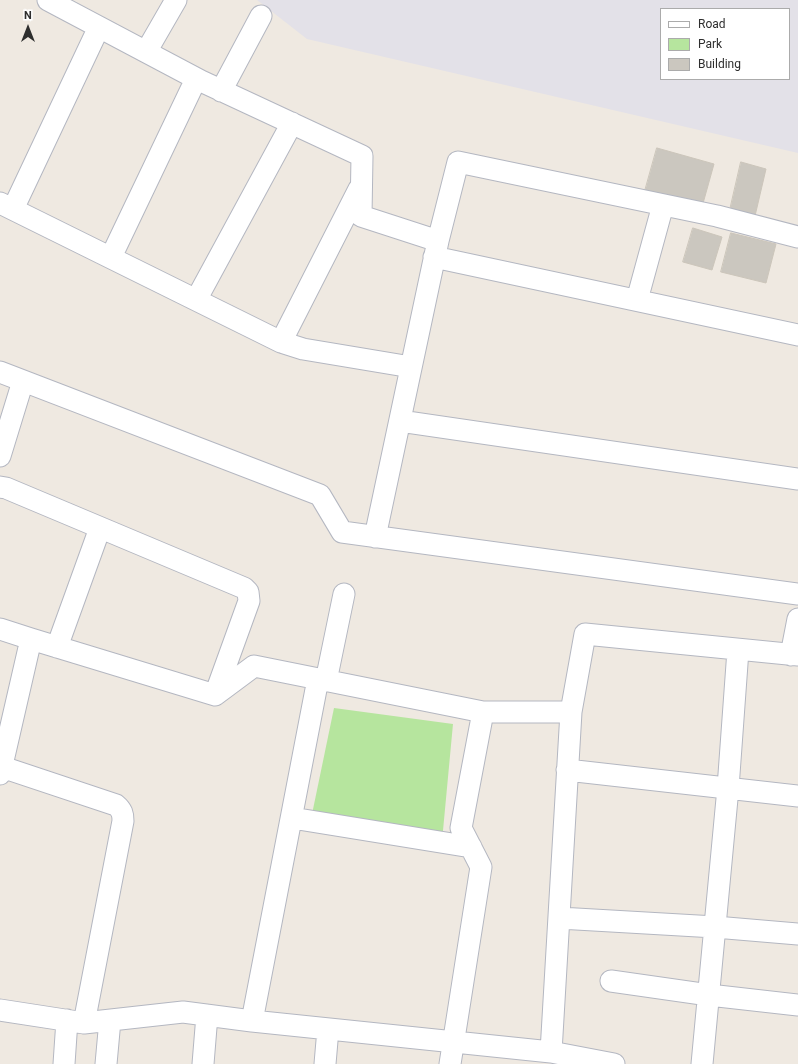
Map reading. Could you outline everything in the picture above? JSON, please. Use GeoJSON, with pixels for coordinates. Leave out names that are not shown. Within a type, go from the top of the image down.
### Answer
{"type":"FeatureCollection","features":[{"type":"Feature","properties":{"kind":"street"},"geometry":{"type":"LineString","coordinates":[[146,52],[176,0]]}},
{"type":"Feature","properties":{"kind":"street"},"geometry":{"type":"LineString","coordinates":[[56,2],[196,79],[362,156],[361,216],[436,249],[637,300],[798,335]]}},
{"type":"Feature","properties":{"kind":"street"},"geometry":{"type":"LineString","coordinates":[[221,91],[261,16]]}},
{"type":"Feature","properties":{"kind":"street"},"geometry":{"type":"LineString","coordinates":[[99,27],[6,206],[281,342],[303,349],[411,367]]}},
{"type":"Feature","properties":{"kind":"street"},"geometry":{"type":"LineString","coordinates":[[111,257],[196,79]]}},
{"type":"Feature","properties":{"kind":"street"},"geometry":{"type":"LineString","coordinates":[[196,300],[292,123]]}},
{"type":"Feature","properties":{"kind":"street"},"geometry":{"type":"LineString","coordinates":[[375,537],[436,249],[458,162],[716,216],[798,236]]}},
{"type":"Feature","properties":{"kind":"street"},"geometry":{"type":"LineString","coordinates":[[281,342],[362,185]]}},
{"type":"Feature","properties":{"kind":"street"},"geometry":{"type":"LineString","coordinates":[[637,300],[663,205]]}},
{"type":"Feature","properties":{"kind":"street"},"geometry":{"type":"LineString","coordinates":[[0,372],[320,495],[342,532],[798,594]]}},
{"type":"Feature","properties":{"kind":"street"},"geometry":{"type":"LineString","coordinates":[[0,456],[23,381]]}},
{"type":"Feature","properties":{"kind":"street"},"geometry":{"type":"LineString","coordinates":[[400,421],[798,479]]}},
{"type":"Feature","properties":{"kind":"street"},"geometry":{"type":"LineString","coordinates":[[0,487],[6,488],[244,588],[248,592],[249,601],[215,695]]}},
{"type":"Feature","properties":{"kind":"street"},"geometry":{"type":"LineString","coordinates":[[57,647],[100,528]]}},
{"type":"Feature","properties":{"kind":"street"},"geometry":{"type":"LineString","coordinates":[[252,1021],[292,818],[322,680],[344,594]]}},
{"type":"Feature","properties":{"kind":"street"},"geometry":{"type":"LineString","coordinates":[[551,1052],[571,712],[586,634],[795,655],[798,619]]}},
{"type":"Feature","properties":{"kind":"street"},"geometry":{"type":"LineString","coordinates":[[0,629],[215,695]]}},
{"type":"Feature","properties":{"kind":"street"},"geometry":{"type":"LineString","coordinates":[[31,639],[1,770],[116,805],[121,809],[124,815],[124,822],[76,1022],[64,1064]]}},
{"type":"Feature","properties":{"kind":"street"},"geometry":{"type":"LineString","coordinates":[[702,1064],[728,788],[738,650]]}},
{"type":"Feature","properties":{"kind":"street"},"geometry":{"type":"LineString","coordinates":[[215,695],[254,666],[483,712],[571,712]]}},
{"type":"Feature","properties":{"kind":"street"},"geometry":{"type":"LineString","coordinates":[[450,1064],[481,867],[461,828],[483,712]]}},
{"type":"Feature","properties":{"kind":"street"},"geometry":{"type":"LineString","coordinates":[[567,770],[798,796]]}},
{"type":"Feature","properties":{"kind":"street"},"geometry":{"type":"LineString","coordinates":[[292,818],[471,847]]}},
{"type":"Feature","properties":{"kind":"street"},"geometry":{"type":"LineString","coordinates":[[559,918],[715,927],[798,934]]}},
{"type":"Feature","properties":{"kind":"street"},"geometry":{"type":"LineString","coordinates":[[611,981],[709,995],[798,1005]]}},
{"type":"Feature","properties":{"kind":"street"},"geometry":{"type":"LineString","coordinates":[[1,1015],[76,1022],[183,1012],[252,1021],[551,1052],[573,1060],[614,1064]]}},
{"type":"Feature","properties":{"kind":"street"},"geometry":{"type":"LineString","coordinates":[[203,1064],[207,1015]]}},
{"type":"Feature","properties":{"kind":"street"},"geometry":{"type":"LineString","coordinates":[[106,1064],[110,1020]]}},
{"type":"Feature","properties":{"kind":"street"},"geometry":{"type":"LineString","coordinates":[[326,1064],[328,1029]]}},
{"type":"Feature","properties":{"kind":"shaded area"},"geometry":{"type":"Polygon","coordinates":[[[257,0],[798,0],[798,153],[307,39],[257,0]]]}},
{"type":"Feature","properties":{"kind":"green space"},"geometry":{"type":"Polygon","coordinates":[[[334,708],[453,724],[442,841],[311,819],[334,708]]]}},
{"type":"Feature","properties":{"kind":"building"},"geometry":{"type":"Polygon","coordinates":[[[657,148],[714,164],[702,207],[645,191],[657,148]]]}},
{"type":"Feature","properties":{"kind":"building"},"geometry":{"type":"Polygon","coordinates":[[[741,162],[766,169],[755,216],[730,210],[741,162]]]}},
{"type":"Feature","properties":{"kind":"building"},"geometry":{"type":"Polygon","coordinates":[[[693,228],[722,237],[712,270],[683,262],[693,228]]]}},
{"type":"Feature","properties":{"kind":"building"},"geometry":{"type":"Polygon","coordinates":[[[731,233],[776,244],[766,283],[721,272],[731,233]]]}}]}
